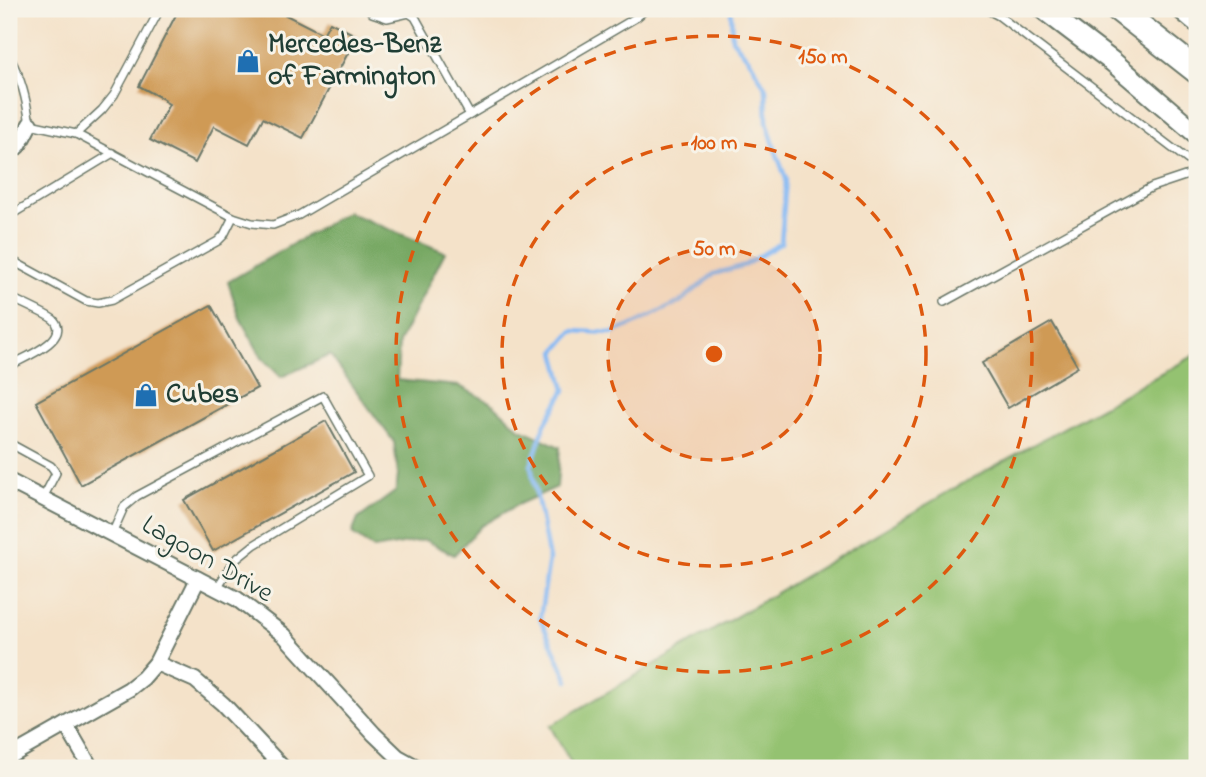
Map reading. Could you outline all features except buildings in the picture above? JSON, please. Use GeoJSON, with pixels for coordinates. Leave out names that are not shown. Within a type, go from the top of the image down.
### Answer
{"type":"FeatureCollection","features":[{"type":"Feature","properties":{"kind":"highway"},"geometry":{"type":"LineString","coordinates":[[1118,9],[1197,71]]}},
{"type":"Feature","properties":{"kind":"highway"},"geometry":{"type":"LineString","coordinates":[[1185,9],[1197,19]]}},
{"type":"Feature","properties":{"kind":"highway"},"geometry":{"type":"LineString","coordinates":[[1144,29],[1197,77]]}},
{"type":"Feature","properties":{"kind":"main road"},"geometry":{"type":"LineString","coordinates":[[1043,9],[1113,62],[1197,134]]}},
{"type":"Feature","properties":{"kind":"street"},"geometry":{"type":"LineString","coordinates":[[9,154],[19,145],[30,124]]}},
{"type":"Feature","properties":{"kind":"street","name":"Lagoon Drive"},"geometry":{"type":"LineString","coordinates":[[9,481],[237,598],[284,635],[398,757],[418,768]]}},
{"type":"Feature","properties":{"kind":"street"},"geometry":{"type":"LineString","coordinates":[[9,757],[129,689],[143,678],[156,663],[198,579]]}},
{"type":"Feature","properties":{"kind":"street"},"geometry":{"type":"LineString","coordinates":[[156,663],[195,680],[223,704],[283,768]]}},
{"type":"Feature","properties":{"kind":"street"},"geometry":{"type":"LineString","coordinates":[[66,725],[90,768]]}},
{"type":"Feature","properties":{"kind":"lane"},"geometry":{"type":"LineString","coordinates":[[76,134],[114,95],[160,9]]}},
{"type":"Feature","properties":{"kind":"lane"},"geometry":{"type":"LineString","coordinates":[[369,9],[372,13],[387,18],[409,13],[415,17],[470,115]]}},
{"type":"Feature","properties":{"kind":"lane"},"geometry":{"type":"LineString","coordinates":[[9,56],[25,92],[30,124],[76,134],[233,217],[252,223],[273,225],[299,215],[637,18],[646,9]]}},
{"type":"Feature","properties":{"kind":"lane"},"geometry":{"type":"LineString","coordinates":[[986,9],[999,16],[1197,169]]}},
{"type":"Feature","properties":{"kind":"lane"},"geometry":{"type":"LineString","coordinates":[[9,80],[19,74]]}},
{"type":"Feature","properties":{"kind":"lane"},"geometry":{"type":"LineString","coordinates":[[9,216],[113,153]]}},
{"type":"Feature","properties":{"kind":"lane"},"geometry":{"type":"LineString","coordinates":[[944,302],[1152,187],[1197,169]]}},
{"type":"Feature","properties":{"kind":"lane"},"geometry":{"type":"LineString","coordinates":[[9,258],[86,301],[98,303],[112,300],[218,241],[233,217]]}},
{"type":"Feature","properties":{"kind":"lane"},"geometry":{"type":"LineString","coordinates":[[9,297],[54,320],[58,329],[57,336],[50,344],[9,366]]}},
{"type":"Feature","properties":{"kind":"lane"},"geometry":{"type":"LineString","coordinates":[[112,534],[124,507],[137,496],[323,396],[368,475],[254,545],[234,561],[217,588]]}},
{"type":"Feature","properties":{"kind":"lane"},"geometry":{"type":"LineString","coordinates":[[9,443],[51,466],[56,473],[42,499]]}},
{"type":"Feature","properties":{"kind":"green space"},"geometry":{"type":"Polygon","coordinates":[[[347,212],[445,252],[399,342],[397,380],[459,386],[492,403],[519,428],[560,447],[557,487],[517,505],[481,526],[454,555],[425,540],[374,549],[352,534],[358,519],[396,491],[398,475],[394,442],[330,355],[281,377],[262,358],[240,318],[228,282],[347,212]]]}},
{"type":"Feature","properties":{"kind":"green space"},"geometry":{"type":"Polygon","coordinates":[[[1197,354],[1197,768],[574,768],[550,726],[953,489],[1197,354]]]}},
{"type":"Feature","properties":{"kind":"waterway"},"geometry":{"type":"LineString","coordinates":[[568,681],[540,618],[549,559],[531,466],[545,424],[565,390],[555,352],[573,331],[612,333],[630,326],[680,302],[714,274],[745,265],[781,243],[786,179],[767,122],[766,89],[751,62],[732,39],[731,9]]}},
{"type":"Feature","properties":{"kind":"place","name":"Mercedes-Benz of Farmington"},"geometry":{"type":"Point","coordinates":[248,61]}},
{"type":"Feature","properties":{"kind":"place","name":"Cubes"},"geometry":{"type":"Point","coordinates":[146,395]}}]}
